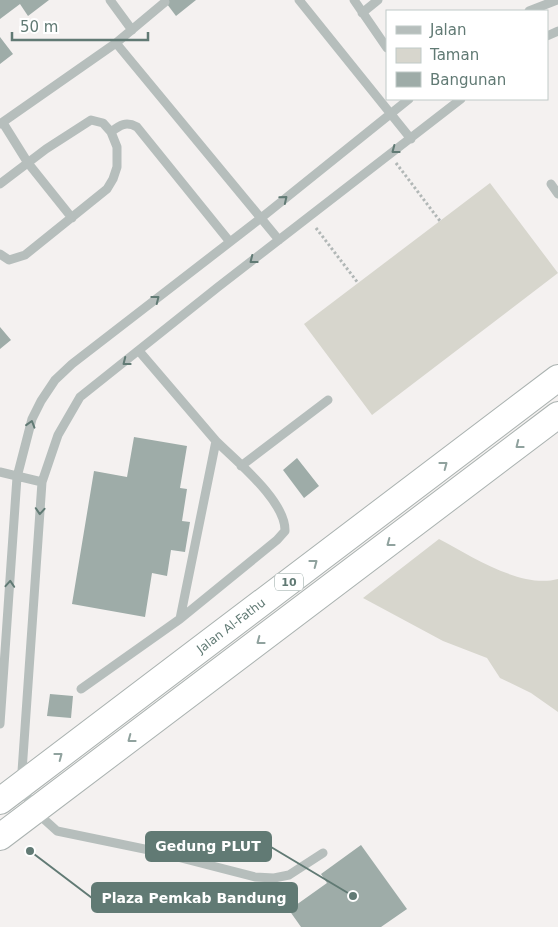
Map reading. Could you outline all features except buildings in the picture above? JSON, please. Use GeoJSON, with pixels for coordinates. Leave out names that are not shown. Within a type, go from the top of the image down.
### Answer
{"type":"FeatureCollection","features":[{"type":"Feature","properties":{"kind":"highway","name":"Jalan Al-Fathu"},"geometry":{"type":"LineString","coordinates":[[8,815],[213,639],[558,378]]}},
{"type":"Feature","properties":{"kind":"highway","name":"10"},"geometry":{"type":"LineString","coordinates":[[8,815],[36,812],[558,415]]}},
{"type":"Feature","properties":{"kind":"highway"},"geometry":{"type":"LineString","coordinates":[[393,503],[412,527]]}},
{"type":"Feature","properties":{"kind":"highway"},"geometry":{"type":"LineString","coordinates":[[213,639],[232,662]]}},
{"type":"Feature","properties":{"kind":"street"},"geometry":{"type":"LineString","coordinates":[[110,0],[132,30]]}},
{"type":"Feature","properties":{"kind":"street"},"geometry":{"type":"LineString","coordinates":[[299,0],[411,139]]}},
{"type":"Feature","properties":{"kind":"street"},"geometry":{"type":"LineString","coordinates":[[354,0],[386,47]]}},
{"type":"Feature","properties":{"kind":"street"},"geometry":{"type":"LineString","coordinates":[[362,13],[378,0]]}},
{"type":"Feature","properties":{"kind":"street"},"geometry":{"type":"LineString","coordinates":[[532,10],[557,0]]}},
{"type":"Feature","properties":{"kind":"street"},"geometry":{"type":"LineString","coordinates":[[72,218],[28,163],[2,124],[116,43],[165,2]]}},
{"type":"Feature","properties":{"kind":"street"},"geometry":{"type":"LineString","coordinates":[[116,43],[279,240]]}},
{"type":"Feature","properties":{"kind":"street"},"geometry":{"type":"LineString","coordinates":[[0,724],[17,477],[32,419],[55,380],[72,364],[261,218],[408,100]]}},
{"type":"Feature","properties":{"kind":"street"},"geometry":{"type":"LineString","coordinates":[[8,815],[42,482],[58,436],[80,397],[460,100]]}},
{"type":"Feature","properties":{"kind":"street"},"geometry":{"type":"LineString","coordinates":[[0,184],[84,122],[95,119],[100,120],[111,132],[118,156],[113,179],[107,189],[25,255],[9,260],[0,254]]}},
{"type":"Feature","properties":{"kind":"street"},"geometry":{"type":"LineString","coordinates":[[111,132],[123,124],[130,123],[137,127],[230,242]]}},
{"type":"Feature","properties":{"kind":"street"},"geometry":{"type":"LineString","coordinates":[[551,184],[558,194]]}},
{"type":"Feature","properties":{"kind":"street"},"geometry":{"type":"LineString","coordinates":[[81,689],[180,619],[277,540],[285,531],[282,514],[273,499],[216,440],[139,351]]}},
{"type":"Feature","properties":{"kind":"street"},"geometry":{"type":"LineString","coordinates":[[241,466],[328,400]]}},
{"type":"Feature","properties":{"kind":"street"},"geometry":{"type":"LineString","coordinates":[[180,619],[216,440]]}},
{"type":"Feature","properties":{"kind":"street"},"geometry":{"type":"LineString","coordinates":[[0,472],[42,482]]}},
{"type":"Feature","properties":{"kind":"street"},"geometry":{"type":"LineString","coordinates":[[36,812],[57,831],[154,851],[255,877],[274,878],[290,875],[323,853]]}},
{"type":"Feature","properties":{"kind":"path"},"geometry":{"type":"LineString","coordinates":[[390,154],[440,221]]}},
{"type":"Feature","properties":{"kind":"path"},"geometry":{"type":"LineString","coordinates":[[308,218],[358,283]]}},
{"type":"Feature","properties":{"kind":"green space"},"geometry":{"type":"Polygon","coordinates":[[[490,183],[558,273],[372,415],[304,324],[490,183]]]}},
{"type":"Feature","properties":{"kind":"green space"},"geometry":{"type":"Polygon","coordinates":[[[439,539],[481,562],[513,575],[544,581],[558,579],[558,712],[531,693],[500,678],[487,658],[443,641],[363,598],[439,539]]]}},
{"type":"Feature","properties":{"kind":"place","name":"Plaza Pemkab Bandung"},"geometry":{"type":"Point","coordinates":[30,851]}},
{"type":"Feature","properties":{"kind":"place","name":"Gedung PLUT"},"geometry":{"type":"Point","coordinates":[353,896]}}]}
